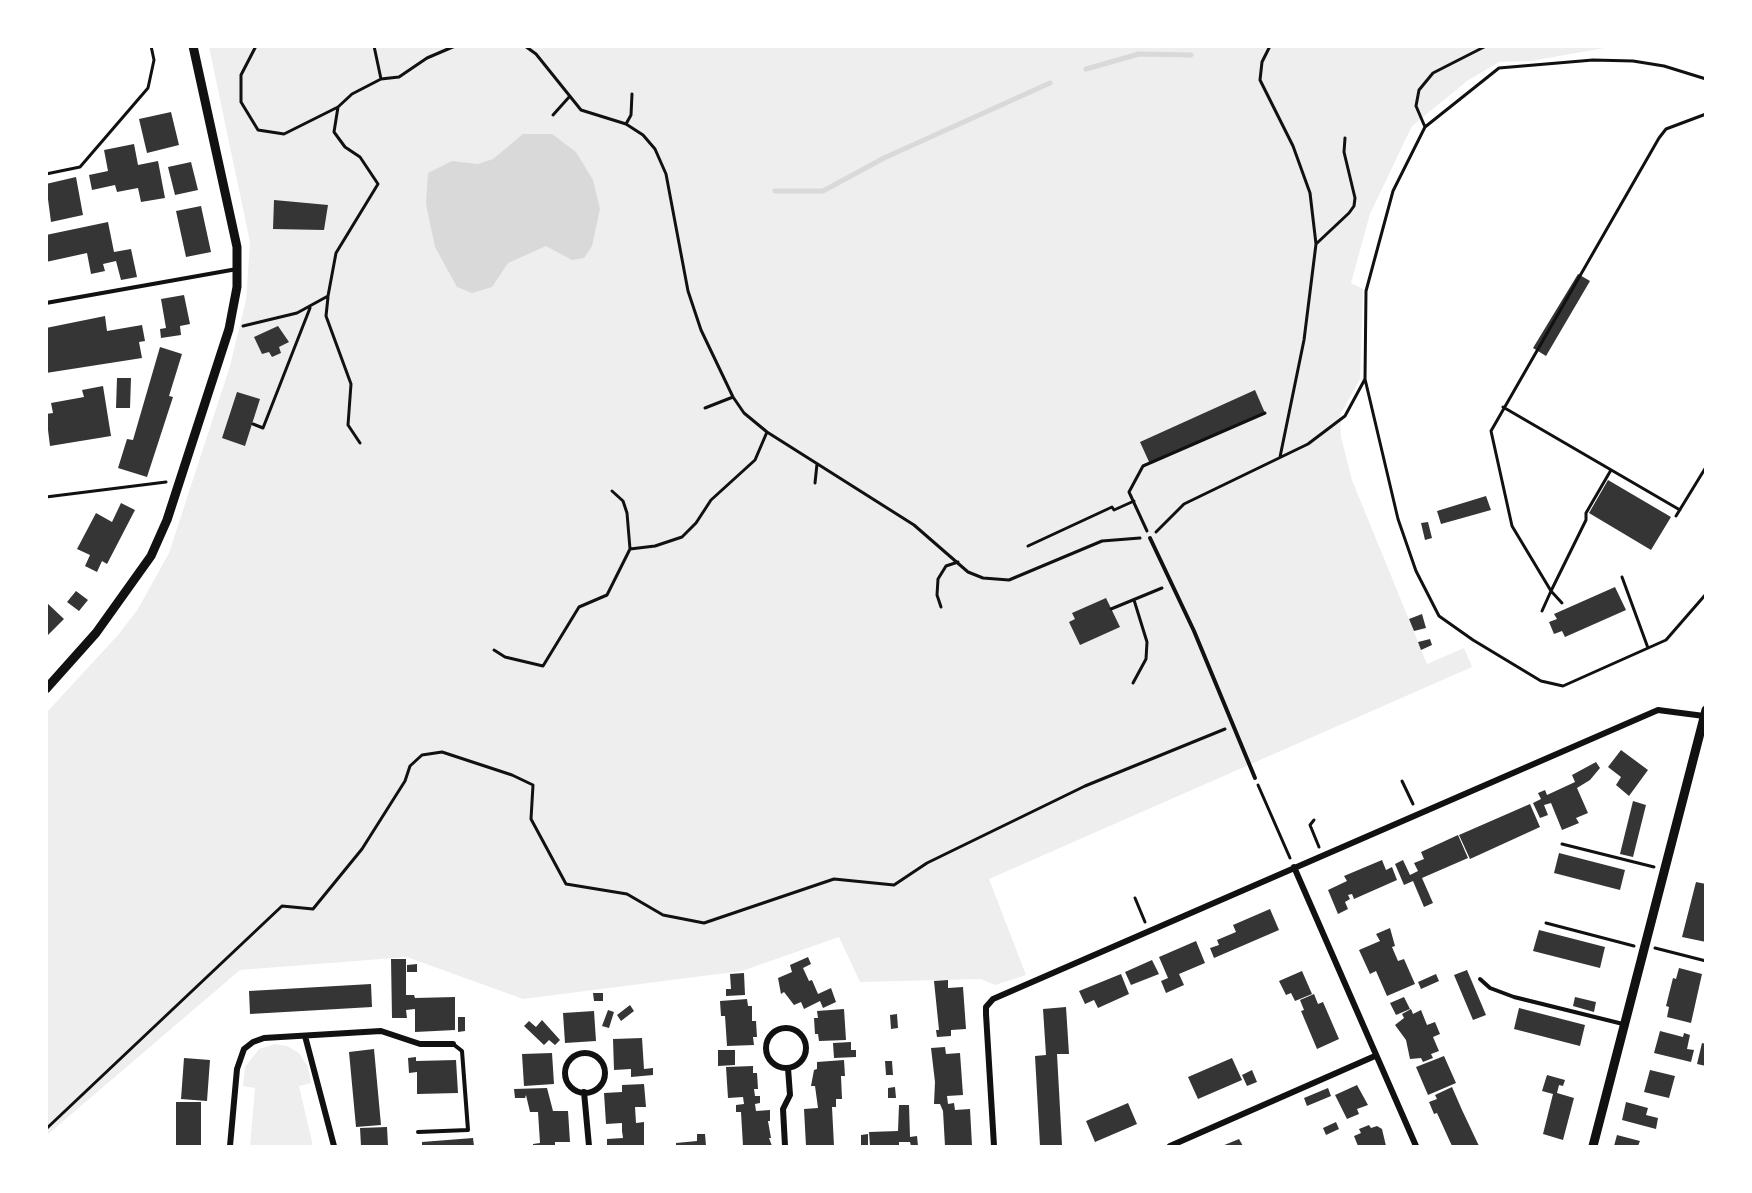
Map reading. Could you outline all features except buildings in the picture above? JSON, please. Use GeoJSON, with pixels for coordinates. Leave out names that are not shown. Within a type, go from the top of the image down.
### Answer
{"type":"FeatureCollection","features":[{"type":"Feature","properties":{"kind":"street"},"geometry":{"type":"LineString","coordinates":[[46,688],[96,633],[151,556],[167,520],[229,329],[238,269],[233,223],[194,46]]}},
{"type":"Feature","properties":{"kind":"street"},"geometry":{"type":"LineString","coordinates":[[994,1146],[986,1014],[986,1007],[993,999],[1322,854],[1658,710],[1705,713],[1593,1146]]}},
{"type":"Feature","properties":{"kind":"street"},"geometry":{"type":"LineString","coordinates":[[1294,867],[1416,1146]]}},
{"type":"Feature","properties":{"kind":"street"},"geometry":{"type":"LineString","coordinates":[[786,1029],[802,1035],[806,1044],[801,1061],[788,1068],[773,1064],[767,1054],[771,1034],[786,1029]]}},
{"type":"Feature","properties":{"kind":"street"},"geometry":{"type":"LineString","coordinates":[[230,1146],[237,1069],[244,1049],[264,1038],[381,1031],[420,1044],[453,1044]]}},
{"type":"Feature","properties":{"kind":"street"},"geometry":{"type":"LineString","coordinates":[[305,1036],[334,1146]]}},
{"type":"Feature","properties":{"kind":"street"},"geometry":{"type":"LineString","coordinates":[[588,1053],[602,1063],[604,1077],[596,1089],[584,1092],[567,1082],[565,1070],[573,1057],[588,1053]]}},
{"type":"Feature","properties":{"kind":"street"},"geometry":{"type":"LineString","coordinates":[[1170,1146],[1375,1056]]}},
{"type":"Feature","properties":{"kind":"street"},"geometry":{"type":"LineString","coordinates":[[785,1146],[783,1109],[790,1095],[788,1068]]}},
{"type":"Feature","properties":{"kind":"street"},"geometry":{"type":"LineString","coordinates":[[584,1092],[589,1146]]}},
{"type":"Feature","properties":{"kind":"lane"},"geometry":{"type":"LineString","coordinates":[[46,303],[238,269]]}},
{"type":"Feature","properties":{"kind":"lane"},"geometry":{"type":"LineString","coordinates":[[1150,538],[1194,631],[1255,778]]}},
{"type":"Feature","properties":{"kind":"lane"},"geometry":{"type":"LineString","coordinates":[[1480,979],[1490,988],[1514,997],[1624,1024]]}},
{"type":"Feature","properties":{"kind":"lane"},"geometry":{"type":"LineString","coordinates":[[418,1132],[468,1130],[462,1051],[453,1044]]}},
{"type":"Feature","properties":{"kind":"path"},"geometry":{"type":"LineString","coordinates":[[46,174],[80,167],[148,88],[154,60],[151,46]]}},
{"type":"Feature","properties":{"kind":"path"},"geometry":{"type":"LineString","coordinates":[[256,46],[241,75],[241,102],[258,130],[284,134],[338,107],[352,94],[381,79],[399,77],[427,58],[455,46]]}},
{"type":"Feature","properties":{"kind":"path"},"geometry":{"type":"LineString","coordinates":[[374,46],[381,79]]}},
{"type":"Feature","properties":{"kind":"path"},"geometry":{"type":"LineString","coordinates":[[525,46],[536,54],[580,110],[626,124],[643,135],[655,149],[666,174],[688,291],[701,330],[733,397],[744,414],[767,432],[914,525],[968,572],[983,578],[1009,580],[1102,541],[1150,538],[1184,504],[1308,444],[1345,416],[1365,380]]}},
{"type":"Feature","properties":{"kind":"path"},"geometry":{"type":"LineString","coordinates":[[1270,46],[1262,62],[1260,80],[1293,146],[1310,192],[1316,244],[1304,340],[1280,458]]}},
{"type":"Feature","properties":{"kind":"path"},"geometry":{"type":"LineString","coordinates":[[1425,127],[1416,106],[1419,90],[1433,73],[1486,46]]}},
{"type":"Feature","properties":{"kind":"path"},"geometry":{"type":"LineString","coordinates":[[1706,79],[1664,66],[1633,61],[1593,60],[1498,68],[1425,127],[1393,191],[1377,244],[1366,291],[1365,380],[1398,519],[1427,597],[1439,616],[1473,640],[1541,681],[1563,686],[1666,640],[1706,594]]}},
{"type":"Feature","properties":{"kind":"path"},"geometry":{"type":"LineString","coordinates":[[626,124],[630,115],[632,94]]}},
{"type":"Feature","properties":{"kind":"path"},"geometry":{"type":"LineString","coordinates":[[553,115],[570,96]]}},
{"type":"Feature","properties":{"kind":"path"},"geometry":{"type":"LineString","coordinates":[[338,107],[334,132],[345,147],[360,158],[378,184],[336,253],[326,316],[351,384],[348,425],[360,443]]}},
{"type":"Feature","properties":{"kind":"path"},"geometry":{"type":"LineString","coordinates":[[1563,603],[1551,591],[1512,526],[1491,431],[1665,129],[1706,114]]}},
{"type":"Feature","properties":{"kind":"path"},"geometry":{"type":"LineString","coordinates":[[1316,244],[1354,206],[1355,198],[1344,152],[1345,138]]}},
{"type":"Feature","properties":{"kind":"path"},"geometry":{"type":"LineString","coordinates":[[229,329],[297,313],[328,296]]}},
{"type":"Feature","properties":{"kind":"path"},"geometry":{"type":"LineString","coordinates":[[253,424],[263,428],[311,306]]}},
{"type":"Feature","properties":{"kind":"path"},"geometry":{"type":"LineString","coordinates":[[705,408],[733,397]]}},
{"type":"Feature","properties":{"kind":"path"},"geometry":{"type":"LineString","coordinates":[[1503,407],[1680,510]]}},
{"type":"Feature","properties":{"kind":"path"},"geometry":{"type":"LineString","coordinates":[[1150,538],[1129,492],[1143,466],[1265,412]]}},
{"type":"Feature","properties":{"kind":"path"},"geometry":{"type":"LineString","coordinates":[[630,549],[656,546],[682,537],[696,523],[711,500],[755,460],[767,432]]}},
{"type":"Feature","properties":{"kind":"path"},"geometry":{"type":"LineString","coordinates":[[815,483],[817,464]]}},
{"type":"Feature","properties":{"kind":"path"},"geometry":{"type":"LineString","coordinates":[[1676,516],[1706,467]]}},
{"type":"Feature","properties":{"kind":"path"},"geometry":{"type":"LineString","coordinates":[[1542,611],[1586,520],[1586,513],[1611,470]]}},
{"type":"Feature","properties":{"kind":"path"},"geometry":{"type":"LineString","coordinates":[[46,497],[180,480]]}},
{"type":"Feature","properties":{"kind":"path"},"geometry":{"type":"LineString","coordinates":[[494,650],[505,657],[543,666],[579,607],[607,595],[630,549],[627,513],[623,501],[612,490]]}},
{"type":"Feature","properties":{"kind":"path"},"geometry":{"type":"LineString","coordinates":[[1028,546],[1112,507],[1114,510],[1134,501]]}},
{"type":"Feature","properties":{"kind":"path"},"geometry":{"type":"LineString","coordinates":[[941,607],[937,595],[938,579],[946,566],[958,562]]}},
{"type":"Feature","properties":{"kind":"path"},"geometry":{"type":"LineString","coordinates":[[1623,577],[1648,648]]}},
{"type":"Feature","properties":{"kind":"path"},"geometry":{"type":"LineString","coordinates":[[1111,609],[1172,584]]}},
{"type":"Feature","properties":{"kind":"path"},"geometry":{"type":"LineString","coordinates":[[1133,683],[1146,659],[1147,642],[1134,600]]}},
{"type":"Feature","properties":{"kind":"path"},"geometry":{"type":"LineString","coordinates":[[46,1129],[282,906],[313,909],[362,849],[405,781],[410,766],[422,755],[442,752],[512,775],[533,785],[531,819],[566,884],[627,894],[663,915],[704,923],[834,879],[894,885],[927,863],[1085,786],[1232,727]]}},
{"type":"Feature","properties":{"kind":"path"},"geometry":{"type":"LineString","coordinates":[[1255,778],[1294,867]]}},
{"type":"Feature","properties":{"kind":"path"},"geometry":{"type":"LineString","coordinates":[[1402,781],[1417,814]]}},
{"type":"Feature","properties":{"kind":"path"},"geometry":{"type":"LineString","coordinates":[[1314,819],[1310,825],[1322,854]]}},
{"type":"Feature","properties":{"kind":"path"},"geometry":{"type":"LineString","coordinates":[[1562,844],[1664,870]]}},
{"type":"Feature","properties":{"kind":"path"},"geometry":{"type":"LineString","coordinates":[[1135,898],[1149,932]]}},
{"type":"Feature","properties":{"kind":"path"},"geometry":{"type":"LineString","coordinates":[[1546,923],[1706,961]]}},
{"type":"Feature","properties":{"kind":"shaded area"},"geometry":{"type":"Polygon","coordinates":[[[209,47],[1610,47],[1531,61],[1499,62],[1467,81],[1412,126],[1370,214],[1351,283],[1363,289],[1360,379],[1340,415],[1341,437],[1352,480],[1427,664],[1464,648],[1472,667],[989,879],[1026,975],[995,985],[981,979],[860,982],[839,937],[742,971],[523,999],[407,957],[240,970],[47,1135],[47,712],[118,635],[138,609],[169,553],[230,366],[246,300],[250,242],[209,47]]]}},
{"type":"Feature","properties":{"kind":"shaded area"},"geometry":{"type":"Polygon","coordinates":[[[523,134],[552,134],[576,152],[593,180],[600,209],[592,246],[584,258],[572,260],[546,246],[508,263],[492,287],[472,293],[457,287],[435,247],[426,204],[428,173],[452,161],[478,164],[493,159],[523,134]]]}},
{"type":"Feature","properties":{"kind":"shaded area"},"geometry":{"type":"Polygon","coordinates":[[[275,1044],[287,1046],[299,1053],[308,1067],[311,1083],[299,1086],[313,1146],[250,1146],[255,1088],[243,1086],[245,1067],[259,1049],[275,1044]]]}},
{"type":"Feature","properties":{"kind":"waterway"},"geometry":{"type":"LineString","coordinates":[[1086,69],[1139,54],[1191,55]]}},
{"type":"Feature","properties":{"kind":"waterway"},"geometry":{"type":"LineString","coordinates":[[775,191],[823,191],[884,158],[1050,83]]}}]}
